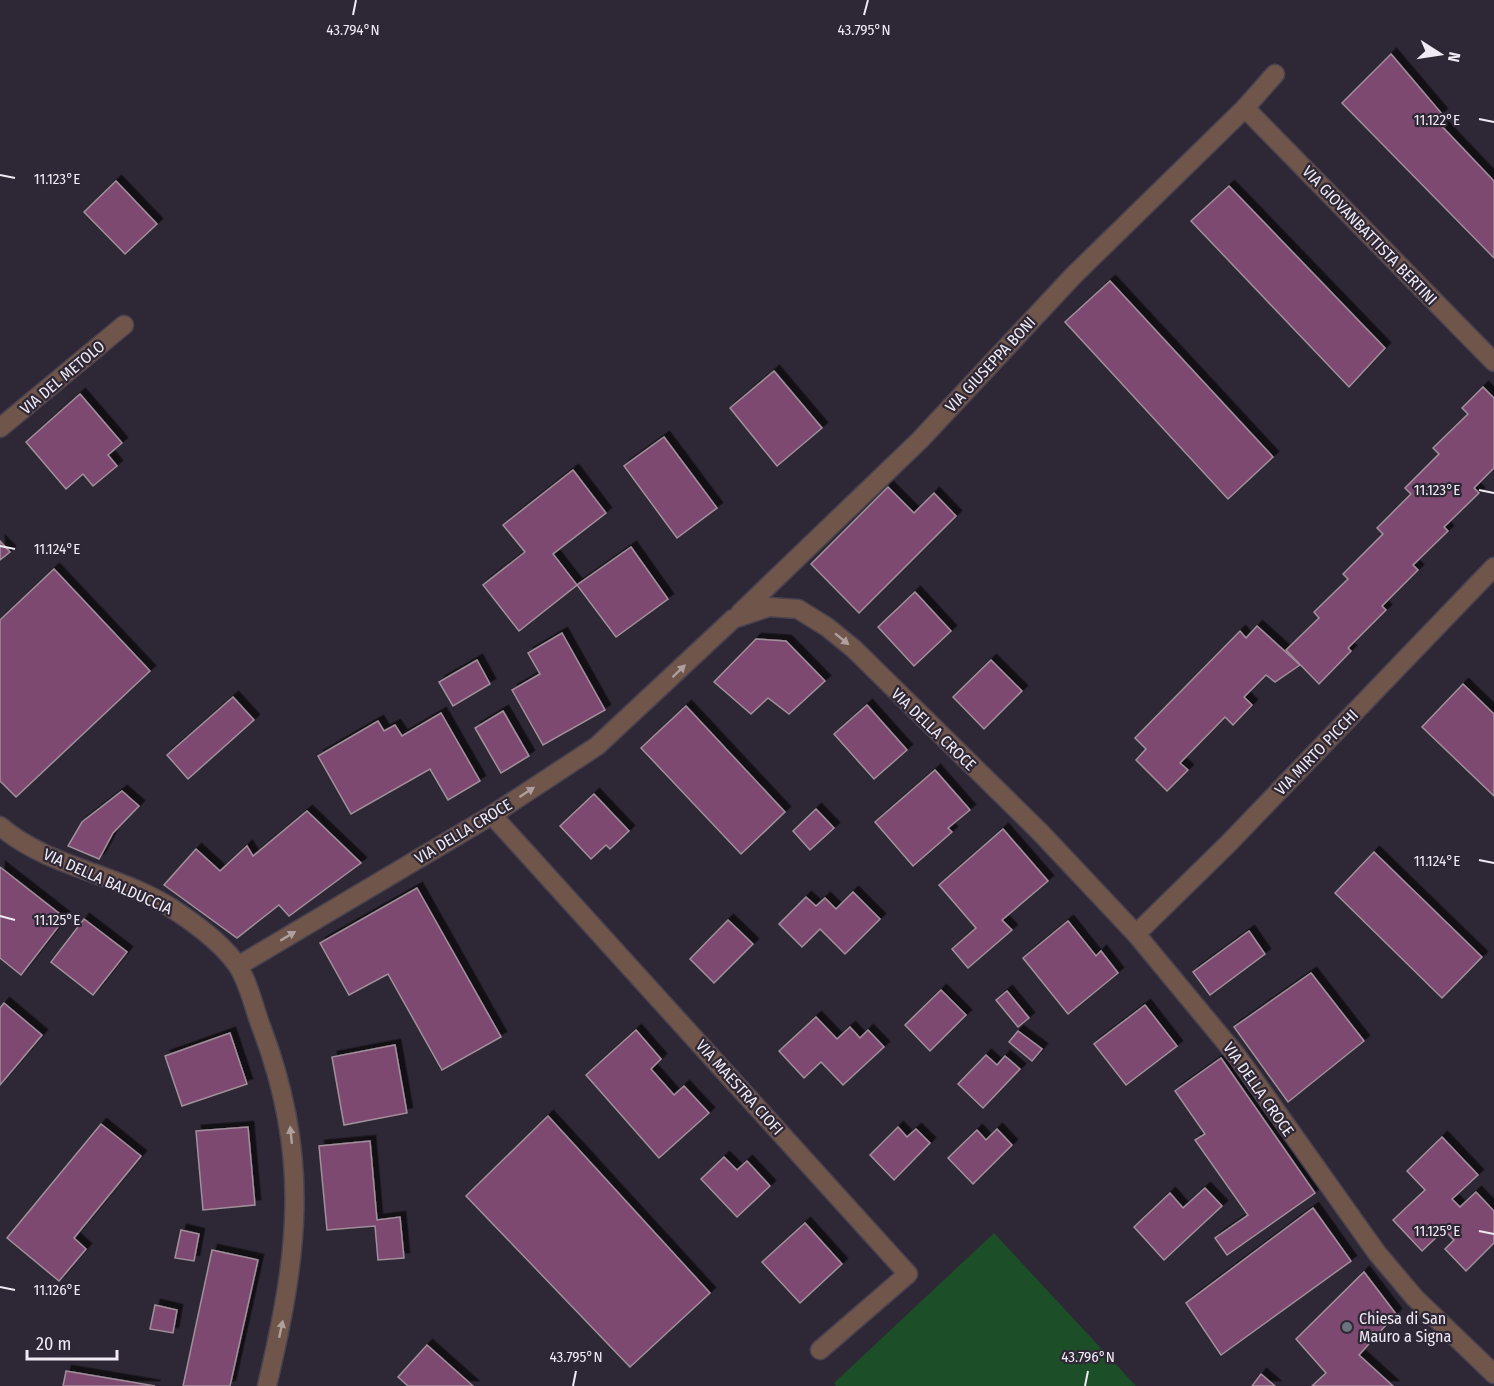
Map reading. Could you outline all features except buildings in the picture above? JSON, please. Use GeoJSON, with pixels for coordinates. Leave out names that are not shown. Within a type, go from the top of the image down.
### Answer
{"type":"FeatureCollection","features":[{"type":"Feature","properties":{"kind":"street","name":"VIA GIUSEPPA BONI"},"geometry":{"type":"LineString","coordinates":[[734,619],[920,440],[1074,275],[1245,108],[1275,74]]}},
{"type":"Feature","properties":{"kind":"street","name":"VIA GIOVANBATTISTA BERTINI"},"geometry":{"type":"LineString","coordinates":[[1245,108],[1494,362]]}},
{"type":"Feature","properties":{"kind":"street","name":"VIA DEL METOLO"},"geometry":{"type":"LineString","coordinates":[[0,428],[124,325]]}},
{"type":"Feature","properties":{"kind":"street","name":"VIA MIRTO PICCHI"},"geometry":{"type":"LineString","coordinates":[[1136,934],[1228,844],[1494,567]]}},
{"type":"Feature","properties":{"kind":"street","name":"VIA DELLA CROCE"},"geometry":{"type":"LineString","coordinates":[[238,966],[492,815],[597,746],[734,619],[759,609],[784,606],[806,613],[854,649],[1032,824],[1136,934],[1238,1056],[1377,1253],[1415,1298],[1494,1374]]}},
{"type":"Feature","properties":{"kind":"street","name":"VIA MAESTRA CIOFI"},"geometry":{"type":"LineString","coordinates":[[492,815],[908,1274],[820,1350]]}},
{"type":"Feature","properties":{"kind":"street","name":"VIA DELLA BALDUCCIA"},"geometry":{"type":"LineString","coordinates":[[0,826],[32,848],[160,901],[190,921],[238,966]]}},
{"type":"Feature","properties":{"kind":"street"},"geometry":{"type":"LineString","coordinates":[[238,966],[280,1081],[290,1123],[293,1154],[293,1254],[282,1326],[267,1386]]}},
{"type":"Feature","properties":{"kind":"green space"},"geometry":{"type":"Polygon","coordinates":[[[994,1233],[1136,1386],[836,1386],[834,1383],[994,1233]]]}},
{"type":"Feature","properties":{"kind":"place","name":"Chiesa di San Mauro a Signa"},"geometry":{"type":"Point","coordinates":[1347,1327]}}]}
